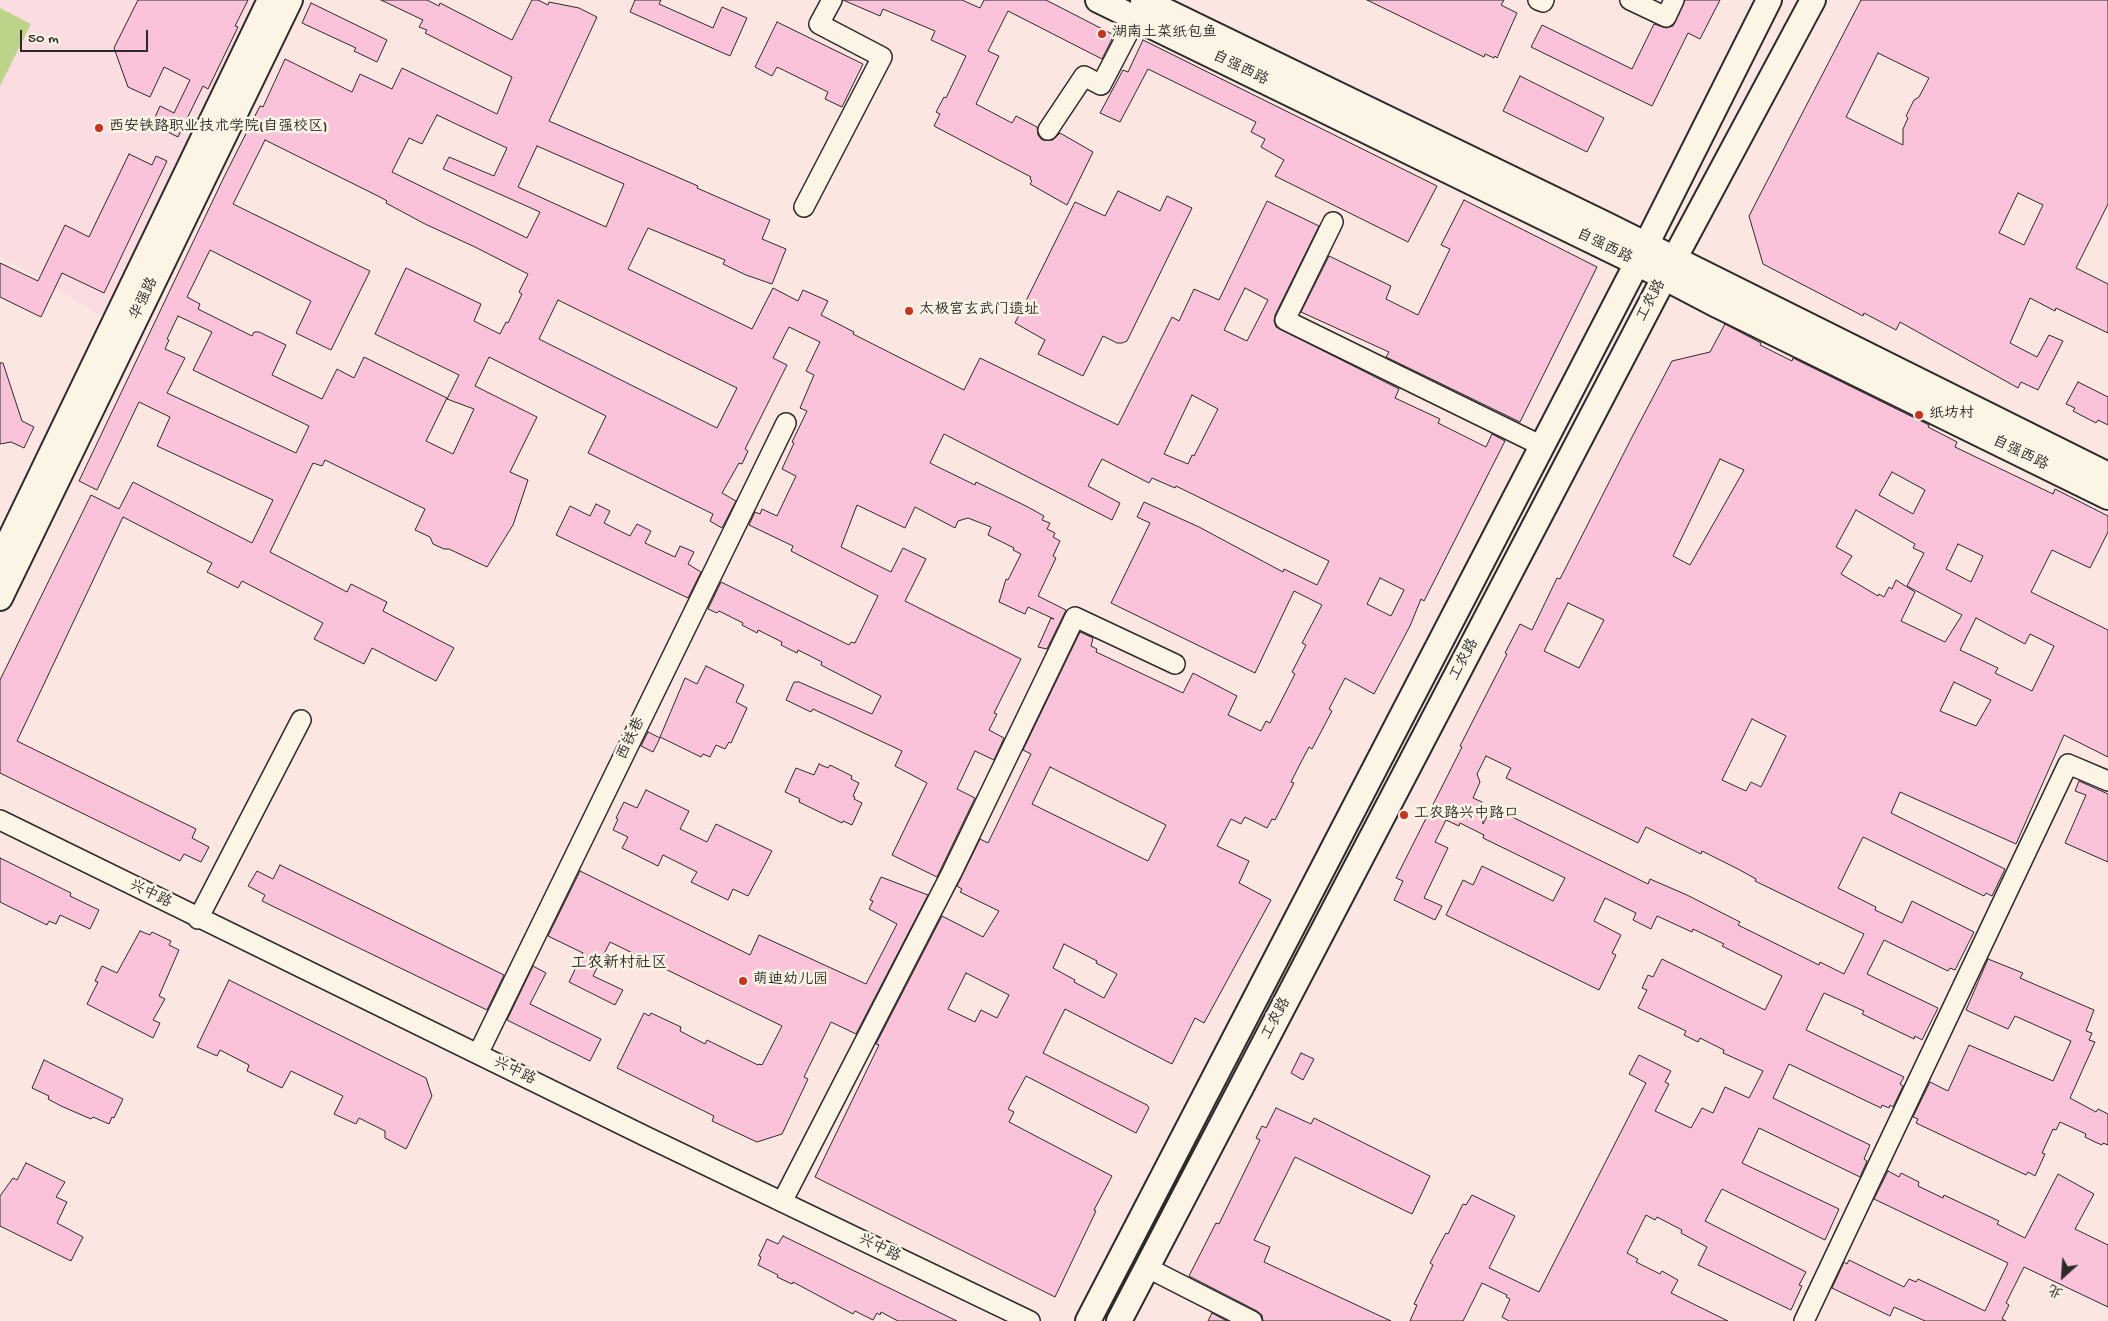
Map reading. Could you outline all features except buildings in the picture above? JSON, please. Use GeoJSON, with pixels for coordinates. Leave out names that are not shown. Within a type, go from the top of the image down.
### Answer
{"type":"FeatureCollection","features":[{"type":"Feature","properties":{"kind":"main road","name":"华强路"},"geometry":{"type":"LineString","coordinates":[[0,560],[270,0]]}},
{"type":"Feature","properties":{"kind":"main road","name":"华强路"},"geometry":{"type":"LineString","coordinates":[[0,598],[290,0]]}},
{"type":"Feature","properties":{"kind":"main road","name":"工农路"},"geometry":{"type":"LineString","coordinates":[[1119,1321],[1669,268],[1813,0]]}},
{"type":"Feature","properties":{"kind":"main road","name":"自强西路"},"geometry":{"type":"LineString","coordinates":[[1110,2],[1140,9],[1641,254],[2108,497]]}},
{"type":"Feature","properties":{"kind":"main road","name":"工农路"},"geometry":{"type":"LineString","coordinates":[[1088,1321],[1641,254],[1766,3]]}},
{"type":"Feature","properties":{"kind":"main road","name":"自强西路"},"geometry":{"type":"LineString","coordinates":[[1669,268],[2108,475]]}},
{"type":"Feature","properties":{"kind":"street"},"geometry":{"type":"LineString","coordinates":[[804,207],[882,57],[819,24],[832,0]]}},
{"type":"Feature","properties":{"kind":"street"},"geometry":{"type":"LineString","coordinates":[[1630,0],[1666,17],[1674,0]]}},
{"type":"Feature","properties":{"kind":"street"},"geometry":{"type":"LineString","coordinates":[[1048,130],[1084,76],[1101,85],[1140,9]]}},
{"type":"Feature","properties":{"kind":"street"},"geometry":{"type":"LineString","coordinates":[[1333,222],[1285,320],[1542,446]]}},
{"type":"Feature","properties":{"kind":"street","name":"西铁巷"},"geometry":{"type":"LineString","coordinates":[[478,1054],[786,423]]}},
{"type":"Feature","properties":{"kind":"street"},"geometry":{"type":"LineString","coordinates":[[782,1202],[952,872],[1075,616],[1174,664]]}},
{"type":"Feature","properties":{"kind":"street"},"geometry":{"type":"LineString","coordinates":[[198,919],[301,720]]}},
{"type":"Feature","properties":{"kind":"street"},"geometry":{"type":"LineString","coordinates":[[1804,1321],[2068,764],[2108,781]]}},
{"type":"Feature","properties":{"kind":"street","name":"兴中路"},"geometry":{"type":"LineString","coordinates":[[0,820],[198,919],[1030,1321]]}},
{"type":"Feature","properties":{"kind":"street"},"geometry":{"type":"LineString","coordinates":[[1148,1268],[1252,1321]]}},
{"type":"Feature","properties":{"kind":"shaded area","name":"西安铁路职业技术学院(自强校区)"},"geometry":{"type":"Polygon","coordinates":[[[0,0],[258,0],[107,319],[0,256],[0,0]]]}},
{"type":"Feature","properties":{"kind":"green space"},"geometry":{"type":"Polygon","coordinates":[[[0,8],[31,24],[0,86],[0,8]]]}},
{"type":"Feature","properties":{"kind":"place","name":"湖南土菜纸包鱼"},"geometry":{"type":"Point","coordinates":[1102,34]}},
{"type":"Feature","properties":{"kind":"place","name":"西安铁路职业技术学院(自强校区)"},"geometry":{"type":"Point","coordinates":[99,128]}},
{"type":"Feature","properties":{"kind":"place","name":"太极宫玄武门遗址"},"geometry":{"type":"Point","coordinates":[909,311]}},
{"type":"Feature","properties":{"kind":"place","name":"纸坊村"},"geometry":{"type":"Point","coordinates":[1919,415]}},
{"type":"Feature","properties":{"kind":"place","name":"工农路兴中路口"},"geometry":{"type":"Point","coordinates":[1404,815]}},
{"type":"Feature","properties":{"kind":"place","name":"萌迪幼儿园"},"geometry":{"type":"Point","coordinates":[743,981]}},
{"type":"Feature","properties":{"kind":"district","name":"工农新村社区"},"geometry":{"type":"Point","coordinates":[619,965]}}]}
